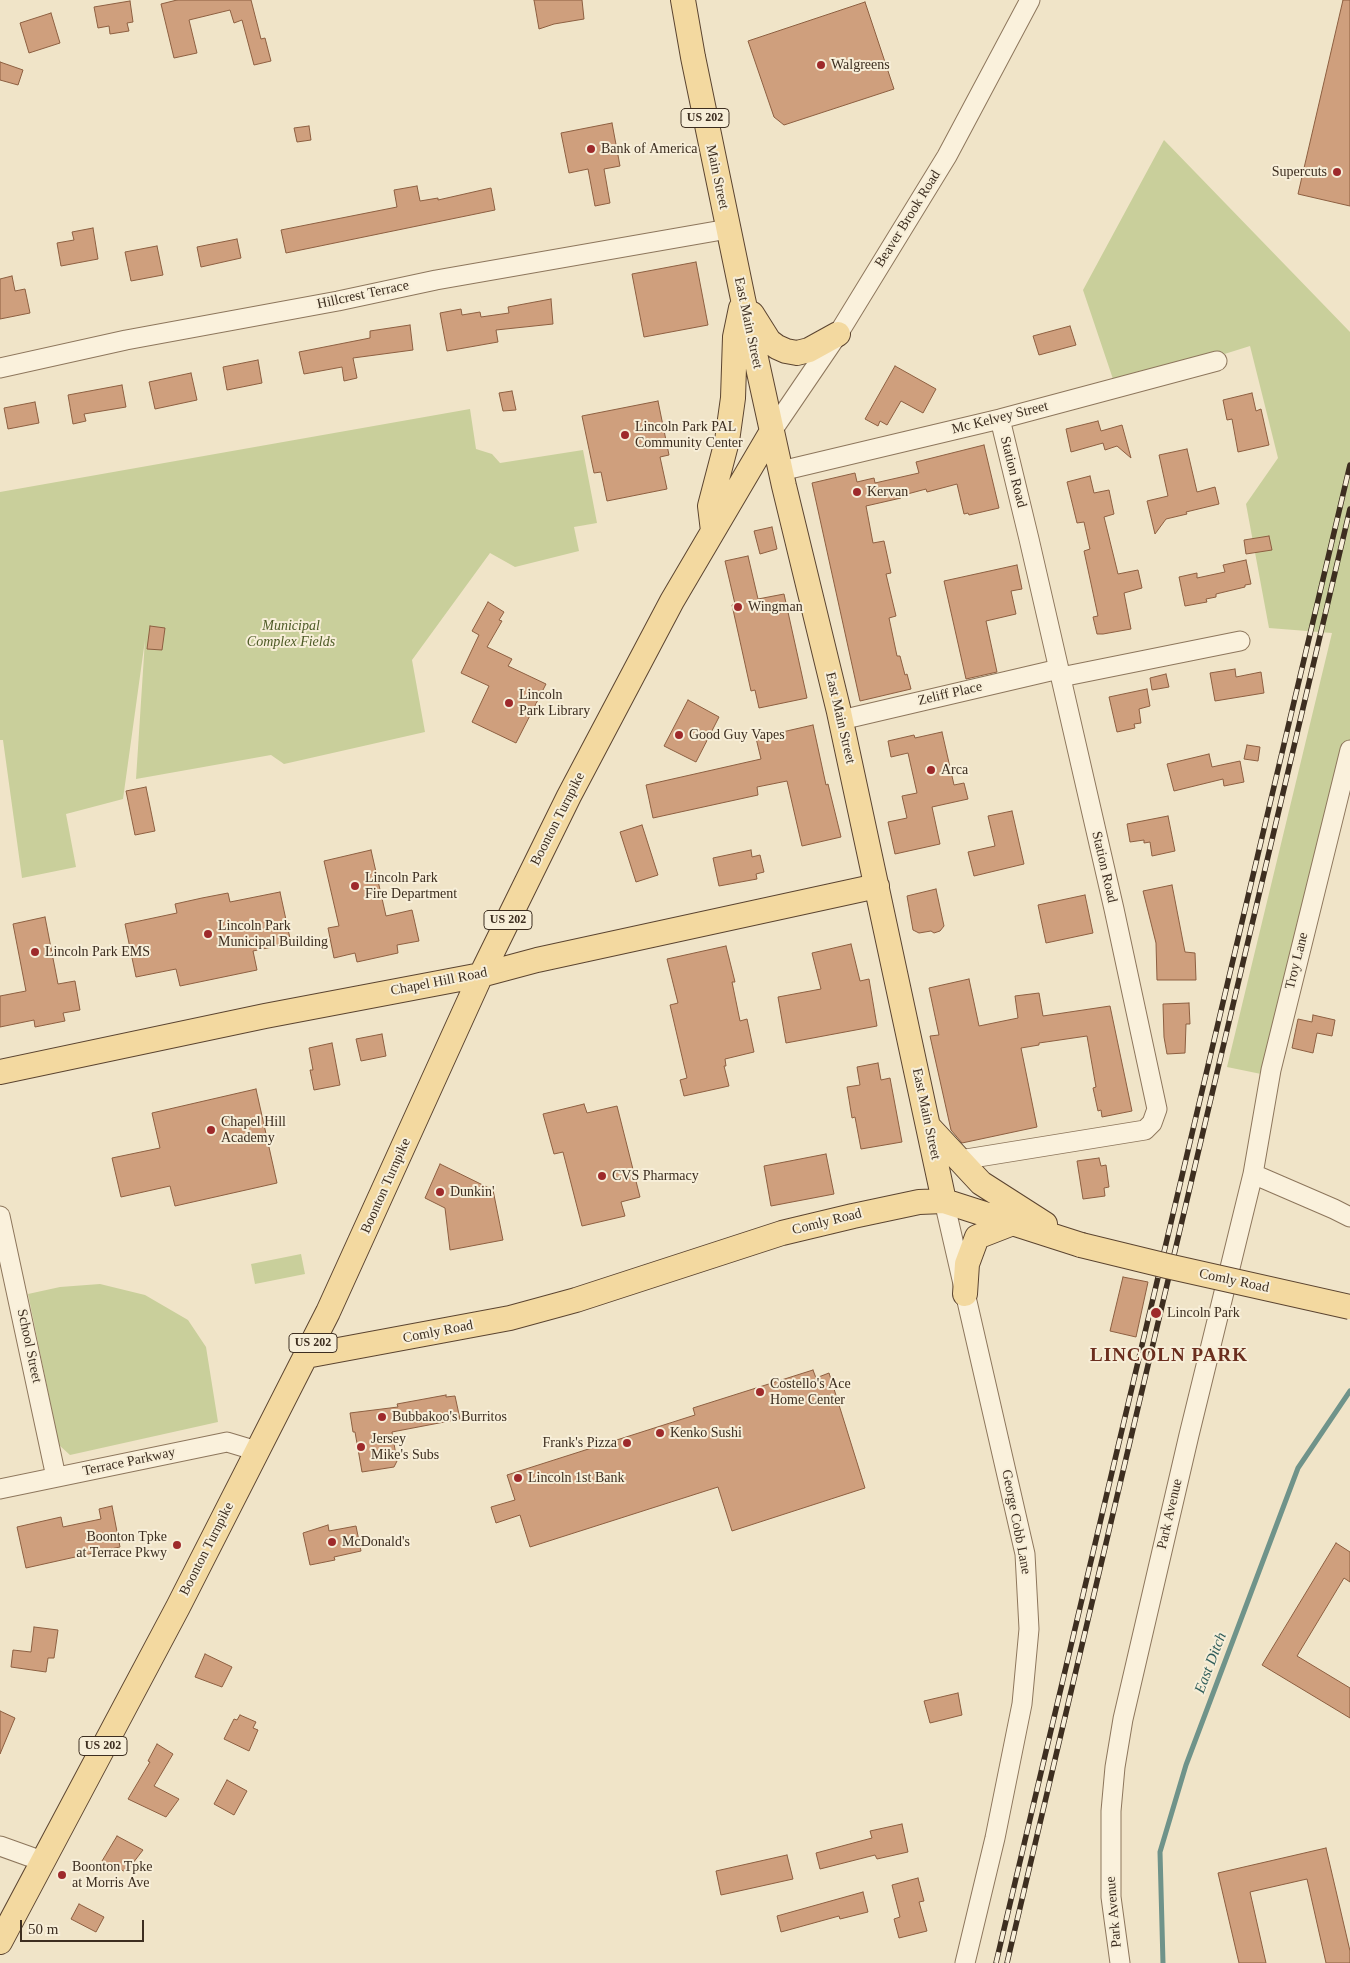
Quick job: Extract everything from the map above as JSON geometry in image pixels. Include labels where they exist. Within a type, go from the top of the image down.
[{"type":"main road","name":"Main Street","points":[[683,0],[729,233]]},
{"type":"main road","name":"East Main Street","points":[[729,233],[781,471],[841,720],[944,1201]]},
{"type":"main road","points":[[743,299],[769,341],[776,347],[786,351],[797,353],[809,350],[838,334]]},
{"type":"main road","name":"US 202","points":[[713,531],[710,506],[727,442],[733,398],[735,337],[743,299]]},
{"type":"main road","name":"Boonton Turnpike","points":[[0,1942],[178,1607],[328,1312],[481,975],[589,758],[672,601],[772,431]]},
{"type":"main road","name":"Chapel Hill Road","points":[[0,1072],[265,1016],[481,975],[537,960],[877,886]]},
{"type":"main road","points":[[928,1125],[981,1183],[1081,1245]]},
{"type":"main road","name":"Comly Road","points":[[306,1356],[510,1318],[576,1300],[782,1233],[876,1210],[920,1202],[944,1201],[1081,1245],[1350,1306]]},
{"type":"main road","points":[[965,1294],[967,1264],[976,1237],[1013,1223]]},
{"type":"street","name":"Beaver Brook Road","points":[[772,431],[838,334],[947,156],[1030,0]]},
{"type":"street","name":"Hillcrest Terrace","points":[[0,368],[126,340],[338,301],[436,280],[729,233]]},
{"type":"street","name":"Mc Kelvey Street","points":[[781,471],[1000,419],[1217,361]]},
{"type":"street","name":"Station Road","points":[[960,1160],[1145,1130],[1152,1123],[1157,1109],[1114,909],[1000,419]]},
{"type":"street","name":"Zeliff Place","points":[[841,720],[1060,673],[1240,642]]},
{"type":"street","name":"Troy Lane","points":[[1253,1174],[1271,1070],[1350,750]]},
{"type":"street","points":[[1253,1174],[1350,1217]]},
{"type":"street","name":"Park Avenue","points":[[1120,1963],[1110,1898],[1111,1811],[1115,1767],[1125,1710],[1184,1453],[1253,1174]]},
{"type":"street","name":"George Cobb Lane","points":[[944,1201],[1025,1554],[1029,1629],[1022,1704],[995,1838],[965,1963]]},
{"type":"street","name":"School Street","points":[[0,1216],[56,1477]]},
{"type":"street","name":"Terrace Parkway","points":[[0,1489],[227,1442],[257,1452]]},
{"type":"street","points":[[0,1846],[42,1861]]},
{"type":"green space","points":[[1164,140],[1350,332],[1350,765],[1266,1075],[1227,1067],[1332,633],[1269,628],[1246,504],[1278,458],[1250,346],[1116,388],[1083,290]]},
{"type":"green space","name":"Municipal Complex Fields","points":[[470,409],[476,449],[492,454],[500,463],[583,450],[597,523],[574,527],[579,551],[515,567],[490,553],[412,660],[425,732],[284,764],[271,755],[136,779],[145,640],[123,799],[66,814],[76,867],[22,878],[3,740],[0,740],[0,492]]},
{"type":"green space","points":[[301,1254],[305,1274],[255,1284],[251,1264]]},
{"type":"green space","points":[[100,1284],[145,1295],[188,1320],[206,1347],[218,1422],[70,1455],[59,1445],[28,1294],[60,1287]]},
{"type":"building","points":[[177,0],[251,0],[261,39],[265,38],[271,61],[254,65],[242,20],[234,23],[230,10],[189,20],[197,53],[174,58],[161,4]]},
{"type":"building","points":[[534,0],[582,0],[584,19],[554,24],[539,29]]},
{"type":"building","points":[[1343,0],[1350,0],[1350,206],[1298,194]]},
{"type":"building","points":[[130,1],[133,22],[127,23],[129,31],[110,34],[109,26],[98,28],[94,7]]},
{"type":"building","name":"Walgreens","points":[[865,2],[894,89],[784,125],[774,117],[748,41]]},
{"type":"building","points":[[51,13],[60,43],[29,53],[20,23]]},
{"type":"building","points":[[0,62],[23,70],[18,85],[0,80]]},
{"type":"building","name":"Bank of America","points":[[612,123],[620,166],[604,169],[610,203],[595,206],[588,169],[569,173],[561,133]]},
{"type":"building","points":[[309,126],[311,140],[297,142],[294,128]]},
{"type":"building","points":[[417,186],[420,201],[438,198],[438,200],[491,188],[495,210],[286,253],[281,230],[397,207],[394,190]]},
{"type":"building","points":[[93,228],[98,259],[61,266],[57,243],[74,240],[72,232]]},
{"type":"building","points":[[237,239],[241,258],[201,267],[197,247]]},
{"type":"building","points":[[157,246],[163,275],[131,281],[125,252]]},
{"type":"building","points":[[696,262],[708,325],[644,337],[632,274]]},
{"type":"building","points":[[12,276],[15,291],[25,289],[30,313],[0,319],[0,279]]},
{"type":"building","points":[[551,299],[553,324],[496,330],[498,342],[447,351],[440,313],[461,309],[462,315],[480,312],[481,317],[509,313],[508,307]]},
{"type":"building","points":[[410,325],[413,350],[353,358],[357,378],[344,381],[342,367],[304,374],[299,352],[370,338],[370,331]]},
{"type":"building","points":[[1070,326],[1076,345],[1039,355],[1033,336]]},
{"type":"building","points":[[258,360],[262,383],[227,390],[223,367]]},
{"type":"building","points":[[895,366],[936,389],[923,413],[901,401],[887,425],[880,421],[878,426],[865,419]]},
{"type":"building","points":[[191,373],[197,400],[155,409],[149,382]]},
{"type":"building","points":[[122,385],[126,407],[84,414],[86,421],[73,424],[68,395]]},
{"type":"building","points":[[512,391],[516,410],[503,411],[499,393]]},
{"type":"building","points":[[1252,393],[1256,411],[1261,409],[1269,445],[1238,452],[1232,419],[1227,420],[1223,400]]},
{"type":"building","name":"Lincoln Park PAL Community Center","points":[[658,401],[669,455],[660,457],[667,489],[607,501],[601,472],[594,473],[582,416]]},
{"type":"building","points":[[35,402],[39,423],[8,429],[4,408]]},
{"type":"building","points":[[1098,421],[1101,431],[1122,425],[1131,458],[1117,446],[1105,450],[1103,443],[1071,452],[1066,429]]},
{"type":"building","points":[[984,445],[999,508],[969,515],[968,513],[964,514],[957,484],[927,492],[926,489],[900,496],[901,498],[866,506],[873,543],[884,541],[891,573],[886,574],[896,616],[889,618],[897,656],[900,656],[911,689],[860,701],[812,483],[855,473],[857,482],[874,478],[875,483],[919,473],[916,462]]},
{"type":"building","points":[[1187,449],[1197,492],[1215,487],[1219,504],[1166,519],[1155,534],[1147,501],[1168,496],[1159,455]]},
{"type":"building","points":[[1090,476],[1094,493],[1109,490],[1114,514],[1104,517],[1118,574],[1138,570],[1142,588],[1124,593],[1131,629],[1103,634],[1097,634],[1093,617],[1098,616],[1084,551],[1090,549],[1084,522],[1077,523],[1067,482]]},
{"type":"building","points":[[772,527],[777,549],[760,554],[754,531]]},
{"type":"building","points":[[1269,536],[1272,550],[1246,554],[1244,540]]},
{"type":"building","points":[[748,556],[758,599],[784,594],[807,698],[759,708],[755,690],[751,691],[732,605],[735,604],[725,561]]},
{"type":"building","points":[[1246,560],[1251,584],[1216,594],[1216,597],[1206,599],[1207,602],[1185,606],[1179,577],[1197,573],[1197,578],[1225,572],[1223,565]]},
{"type":"building","points":[[1017,565],[1022,589],[1011,591],[1016,614],[986,621],[997,672],[966,679],[944,581]]},
{"type":"building","name":"Lincoln Park Library","points":[[488,602],[504,612],[499,620],[502,621],[487,647],[512,659],[508,666],[546,684],[516,743],[472,722],[489,686],[461,673],[479,635],[472,631]]},
{"type":"building","points":[[150,626],[165,628],[162,650],[147,649]]},
{"type":"building","points":[[1235,669],[1236,677],[1261,672],[1264,693],[1215,701],[1210,673]]},
{"type":"building","points":[[1166,674],[1169,687],[1152,690],[1150,678]]},
{"type":"building","points":[[1147,689],[1150,706],[1139,709],[1141,723],[1134,724],[1135,728],[1117,732],[1109,697]]},
{"type":"building","points":[[688,700],[719,717],[696,762],[664,746]]},
{"type":"building","points":[[813,725],[826,785],[828,784],[841,837],[802,846],[787,781],[757,787],[758,795],[653,818],[646,785],[761,759],[756,738]]},
{"type":"building","name":"Arca","points":[[942,732],[954,785],[964,783],[968,799],[932,807],[940,844],[895,854],[888,822],[907,818],[902,796],[917,793],[908,753],[891,757],[888,741],[914,735],[915,738]]},
{"type":"building","points":[[1247,745],[1260,747],[1258,761],[1244,759]]},
{"type":"building","points":[[1209,754],[1212,767],[1240,761],[1244,782],[1224,786],[1223,779],[1174,791],[1167,764]]},
{"type":"building","points":[[146,787],[155,831],[135,835],[126,791]]},
{"type":"building","points":[[1012,811],[1024,864],[974,876],[968,852],[995,846],[988,816]]},
{"type":"building","points":[[1168,816],[1175,851],[1152,856],[1150,842],[1144,843],[1144,840],[1130,842],[1127,824]]},
{"type":"building","points":[[642,825],[658,875],[636,882],[620,832]]},
{"type":"building","name":"Lincoln Park Fire Department","points":[[371,850],[386,916],[412,910],[419,941],[397,945],[398,953],[357,962],[355,953],[334,958],[328,928],[339,926],[324,861]]},
{"type":"building","points":[[751,850],[752,857],[760,855],[764,872],[756,874],[757,879],[719,886],[713,858]]},
{"type":"building","points":[[1172,885],[1185,952],[1195,953],[1196,980],[1157,980],[1156,943],[1143,891]]},
{"type":"building","points":[[936,889],[944,926],[940,931],[934,933],[931,931],[919,933],[913,930],[907,896]]},
{"type":"building","name":"Lincoln Park Municipal Building","points":[[280,892],[291,943],[253,951],[257,970],[180,986],[176,969],[136,977],[125,924],[177,913],[175,904],[202,898],[228,893],[230,902]]},
{"type":"building","points":[[1085,895],[1093,933],[1046,943],[1038,905]]},
{"type":"building","name":"Lincoln Park EMS","points":[[45,917],[58,984],[75,981],[80,1010],[63,1013],[65,1021],[35,1027],[34,1020],[0,1027],[0,996],[26,991],[13,924]]},
{"type":"building","points":[[851,944],[860,981],[869,979],[877,1026],[786,1043],[778,997],[821,989],[812,953]]},
{"type":"building","points":[[726,946],[735,982],[732,982],[740,1021],[747,1019],[754,1052],[725,1059],[726,1066],[724,1066],[729,1086],[684,1096],[680,1080],[687,1078],[670,1005],[678,1003],[667,959]]},
{"type":"building","points":[[969,979],[979,1026],[1018,1018],[1015,996],[1039,993],[1043,1016],[1110,1006],[1132,1111],[1102,1117],[1101,1110],[1098,1111],[1093,1088],[1096,1087],[1087,1036],[1039,1043],[1039,1045],[1021,1048],[1037,1127],[962,1143],[951,1130],[930,1036],[939,1035],[929,988]]},
{"type":"building","points":[[1189,1003],[1190,1024],[1186,1024],[1185,1053],[1167,1054],[1164,1037],[1163,1004]]},
{"type":"building","points":[[1313,1015],[1335,1020],[1332,1036],[1317,1033],[1313,1053],[1292,1048],[1298,1019],[1312,1022]]},
{"type":"building","points":[[382,1034],[386,1056],[361,1061],[356,1039]]},
{"type":"building","points":[[332,1043],[340,1085],[314,1090],[310,1070],[313,1070],[309,1048]]},
{"type":"building","points":[[878,1063],[881,1080],[890,1078],[902,1142],[861,1149],[855,1117],[852,1118],[847,1087],[860,1085],[857,1067]]},
{"type":"building","name":"Chapel Hill Academy","points":[[256,1089],[277,1183],[175,1206],[170,1186],[121,1197],[112,1158],[160,1148],[152,1113]]},
{"type":"building","name":"CVS Pharmacy","points":[[584,1104],[587,1113],[617,1106],[640,1197],[621,1202],[625,1216],[582,1226],[563,1152],[554,1154],[543,1114]]},
{"type":"building","points":[[826,1154],[834,1194],[771,1206],[764,1166]]},
{"type":"building","points":[[1099,1158],[1101,1166],[1106,1165],[1109,1187],[1104,1188],[1105,1196],[1083,1199],[1077,1161]]},
{"type":"building","points":[[440,1164],[493,1190],[503,1240],[450,1250],[445,1208],[425,1198]]},
{"type":"building","name":"Lincoln Park","points":[[1123,1277],[1148,1282],[1136,1337],[1110,1331]]},
{"type":"building","points":[[813,1370],[816,1378],[829,1373],[865,1488],[732,1531],[718,1487],[530,1547],[520,1515],[496,1523],[491,1507],[515,1500],[507,1475],[695,1415],[693,1408]]},
{"type":"building","points":[[446,1395],[446,1397],[455,1396],[460,1419],[392,1432],[397,1461],[394,1467],[362,1472],[350,1413],[398,1407],[397,1404]]},
{"type":"building","points":[[112,1506],[120,1547],[26,1568],[17,1527],[61,1517],[63,1527],[101,1519],[99,1509]]},
{"type":"building","name":"McDonald's","points":[[328,1525],[329,1531],[356,1526],[361,1551],[334,1557],[335,1560],[310,1565],[303,1533]]},
{"type":"building","points":[[1336,1543],[1350,1552],[1350,1582],[1344,1578],[1297,1656],[1350,1688],[1350,1718],[1262,1665]]},
{"type":"building","points":[[34,1627],[58,1630],[54,1658],[48,1658],[46,1672],[11,1667],[13,1650],[31,1652]]},
{"type":"building","points":[[205,1654],[232,1667],[222,1687],[195,1677]]},
{"type":"building","points":[[958,1693],[962,1715],[930,1723],[924,1701]]},
{"type":"building","points":[[0,1711],[15,1718],[0,1754]]},
{"type":"building","points":[[240,1715],[256,1722],[253,1728],[258,1730],[249,1751],[224,1739],[234,1719],[237,1720]]},
{"type":"building","points":[[157,1744],[173,1754],[154,1786],[179,1799],[166,1817],[128,1799],[150,1762],[148,1761]]},
{"type":"building","points":[[227,1780],[247,1791],[234,1815],[214,1804]]},
{"type":"building","points":[[902,1824],[908,1852],[877,1859],[875,1855],[820,1869],[816,1853],[872,1838],[870,1831]]},
{"type":"building","points":[[117,1836],[143,1850],[126,1872],[102,1861]]},
{"type":"building","points":[[1326,1848],[1350,1951],[1350,1963],[1326,1963],[1307,1879],[1250,1892],[1266,1963],[1239,1963],[1218,1873]]},
{"type":"building","points":[[787,1855],[793,1879],[721,1895],[716,1871]]},
{"type":"building","points":[[918,1878],[924,1901],[919,1902],[927,1931],[899,1938],[894,1919],[900,1917],[892,1885]]},
{"type":"building","points":[[863,1892],[868,1912],[840,1919],[839,1916],[781,1932],[777,1916]]},
{"type":"building","points":[[79,1904],[104,1917],[96,1932],[71,1919]]},
{"type":"waterway","name":"East Ditch","points":[[1163,1963],[1160,1852],[1186,1765],[1298,1468],[1350,1391]]},
{"type":"railway","points":[[996,1963],[1350,465]]},
{"type":"railway","points":[[1007,1963],[1350,509]]},
{"type":"place","name":"Walgreens","points":[[821,65]]},
{"type":"place","name":"Bank of America","points":[[591,149]]},
{"type":"place","name":"Supercuts","points":[[1337,172]]},
{"type":"place","name":"Lincoln Park PAL Community Center","points":[[625,435]]},
{"type":"place","name":"Kervan","points":[[857,492]]},
{"type":"place","name":"Wingman","points":[[738,607]]},
{"type":"place","name":"Lincoln Park Library","points":[[509,703]]},
{"type":"place","name":"Good Guy Vapes","points":[[679,735]]},
{"type":"place","name":"Arca","points":[[931,770]]},
{"type":"place","name":"Lincoln Park Fire Department","points":[[355,886]]},
{"type":"place","name":"Lincoln Park Municipal Building","points":[[208,934]]},
{"type":"place","name":"Lincoln Park EMS","points":[[35,952]]},
{"type":"place","name":"Chapel Hill Academy","points":[[211,1130]]},
{"type":"place","name":"CVS Pharmacy","points":[[602,1176]]},
{"type":"place","name":"Dunkin'","points":[[440,1192]]},
{"type":"place","name":"Lincoln Park","points":[[1156,1313]]},
{"type":"place","name":"Costello's Ace Home Center","points":[[760,1392]]},
{"type":"place","name":"Bubbakoo's Burritos","points":[[382,1417]]},
{"type":"place","name":"Kenko Sushi","points":[[660,1433]]},
{"type":"place","name":"Frank's Pizza","points":[[627,1443]]},
{"type":"place","name":"Jersey Mike's Subs","points":[[361,1447]]},
{"type":"place","name":"Lincoln 1st Bank","points":[[518,1478]]},
{"type":"place","name":"McDonald's","points":[[332,1542]]},
{"type":"place","name":"Boonton Tpke at Terrace Pkwy","points":[[177,1545]]},
{"type":"place","name":"Boonton Tpke at Morris Ave","points":[[62,1875]]},
{"type":"district","name":"LINCOLN PARK","points":[[1169,1356]]}]
